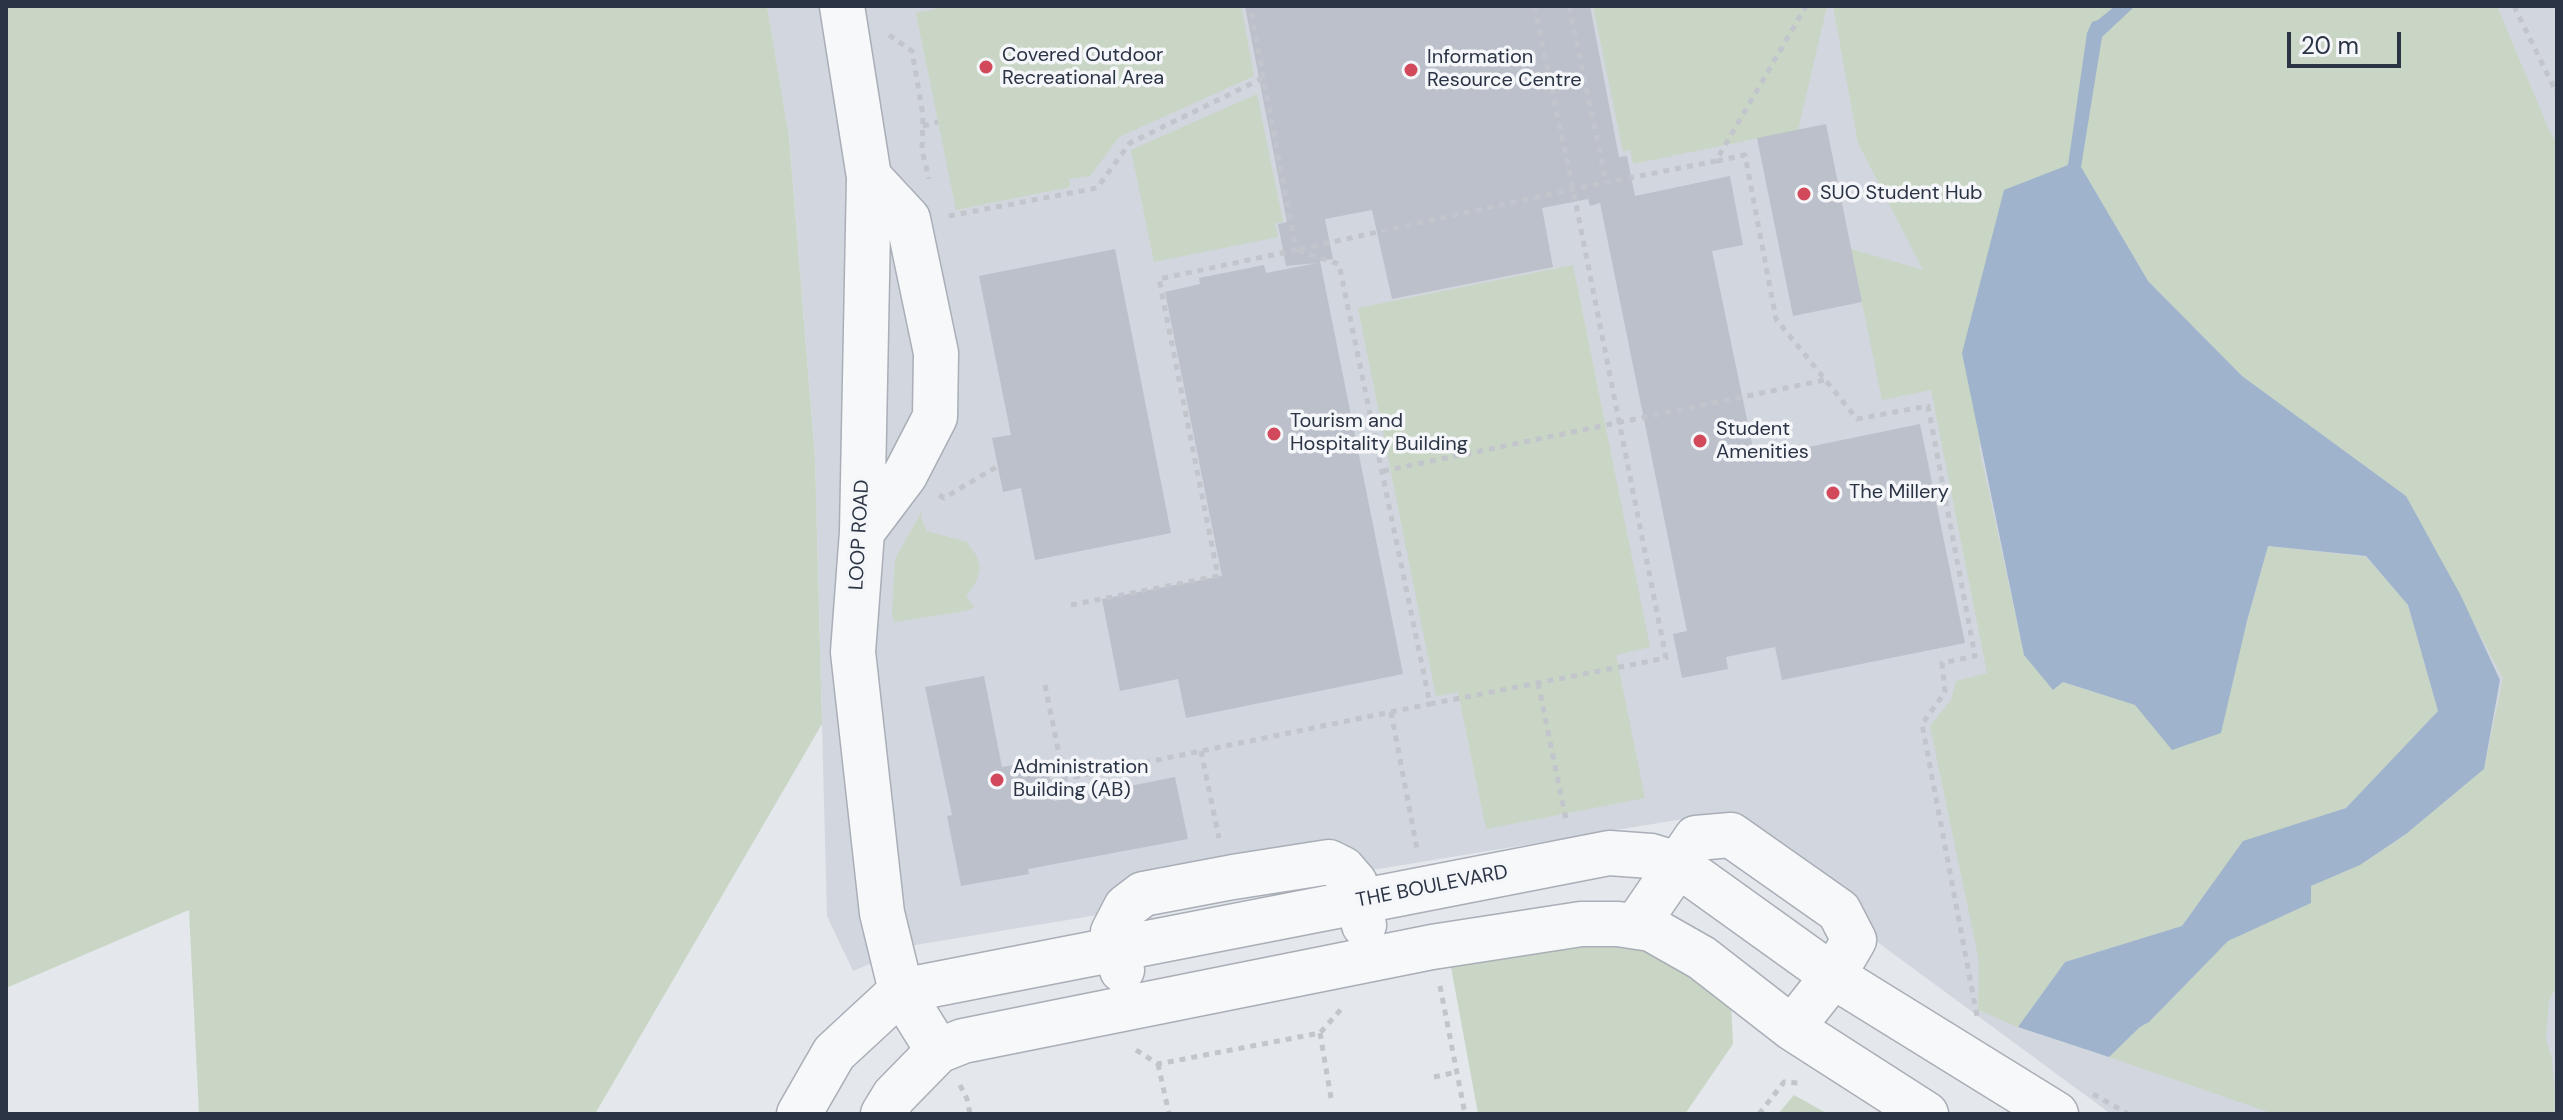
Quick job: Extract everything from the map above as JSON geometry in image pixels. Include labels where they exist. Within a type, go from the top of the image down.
[{"type":"street","name":"LOOP ROAD","points":[[842,6],[869,177],[862,532],[853,652],[882,913],[901,991],[955,1070]]},
{"type":"street","points":[[862,532],[905,475],[935,417],[936,353],[908,219],[869,177]]},
{"type":"street","name":"THE BOULEVARD","points":[[901,991],[1609,853],[1651,856],[1677,864],[1833,976],[2056,1114]]},
{"type":"street","points":[[1130,1027],[1113,932],[1126,907],[1143,894],[1329,862],[1343,869],[1355,883],[1370,959]]},
{"type":"street","points":[[1636,926],[1677,864]]},
{"type":"street","points":[[883,1114],[894,1096],[955,1070],[963,1041],[1000,1033],[1130,1027],[1370,959],[1581,924],[1651,929],[1702,958],[1792,1028],[1926,1114]]},
{"type":"street","points":[[1792,1028],[1833,976]]},
{"type":"street","points":[[799,1114],[834,1053],[901,991]]},
{"type":"path","points":[[1250,6],[1296,250]]},
{"type":"path","points":[[1050,782],[1666,658],[1621,422],[1534,6]]},
{"type":"path","points":[[1569,6],[1606,182]]},
{"type":"path","points":[[1716,161],[1806,6]]},
{"type":"path","points":[[2514,6],[2557,94]]},
{"type":"path","points":[[882,30],[912,51],[923,126],[922,150],[932,192]]},
{"type":"path","points":[[937,218],[1097,188],[1130,143],[1263,78]]},
{"type":"path","points":[[923,126],[938,122]]},
{"type":"path","points":[[1071,605],[1218,576],[1159,279],[1745,155],[1776,319],[1857,419],[1928,406],[1975,656],[1942,663],[1945,692],[1922,724],[1978,1025]]},
{"type":"path","points":[[1296,250],[1339,264],[1430,704]]},
{"type":"path","points":[[1383,471],[1825,380]]},
{"type":"path","points":[[928,489],[944,498],[998,466]]},
{"type":"path","points":[[1045,685],[1064,779]]},
{"type":"path","points":[[1391,712],[1417,849]]},
{"type":"path","points":[[1201,751],[1229,878]]},
{"type":"path","points":[[1552,823],[1566,820]]},
{"type":"path","points":[[1402,852],[1431,846]]},
{"type":"path","points":[[1439,980],[1465,1114]]},
{"type":"path","points":[[1158,1064],[1320,1033],[1349,1001]]},
{"type":"path","points":[[1130,1027],[1158,1064],[1169,1114]]},
{"type":"path","points":[[1320,1033],[1331,1098]]},
{"type":"path","points":[[1434,1077],[1457,1072]]},
{"type":"path","points":[[1759,1114],[1784,1082],[1807,1084]]},
{"type":"path","points":[[967,1099],[970,1114]]},
{"type":"shaded area","points":[[767,6],[2557,6],[2557,1114],[2111,1114],[1861,930],[1683,819],[915,945],[853,971],[827,916],[815,458],[789,137]]},
{"type":"green space","points":[[6,6],[767,6],[789,137],[815,458],[822,724],[595,1114],[199,1114],[189,910],[6,988]]},
{"type":"green space","points":[[949,6],[1241,6],[1254,76],[1119,137],[1090,176],[1069,179],[1070,187],[956,210],[916,13]]},
{"type":"green space","points":[[1593,6],[1827,6],[1798,130],[1633,164],[1630,150],[1623,151]]},
{"type":"green space","points":[[1833,6],[2497,6],[2557,144],[2557,986],[2549,1000],[2546,1039],[2552,1060],[2557,1114],[2274,1114],[2109,1057],[2149,1022],[2228,941],[2310,903],[2311,886],[2360,865],[2401,838],[2484,769],[2503,678],[2406,496],[2242,376],[2148,281],[2078,162],[1979,447],[2024,655],[2063,682],[2135,705],[2246,626],[2268,546],[2366,557],[2408,605],[2438,711],[2346,808],[2243,842],[2182,926],[2065,962],[2018,1027],[1978,1010],[1979,961],[1930,726],[1951,700],[1956,681],[1987,673],[1931,390],[1882,400],[1851,249],[1923,270],[1858,143]]},
{"type":"green space","points":[[1257,94],[1283,222],[1275,223],[1278,237],[1154,262],[1131,150]]},
{"type":"green space","points":[[1573,265],[1650,647],[1616,655],[1645,798],[1486,829],[1458,692],[1436,696],[1358,308]]},
{"type":"green space","points":[[922,511],[926,531],[967,542],[976,555],[980,568],[976,582],[966,597],[974,607],[966,611],[894,622],[895,559]]},
{"type":"green space","points":[[1614,941],[1672,959],[1731,1002],[1733,1044],[1685,1114],[1478,1114],[1451,967],[1507,955]]},
{"type":"green space","points":[[1794,1095],[1828,1114],[1778,1114]]},
{"type":"water","points":[[2115,6],[2135,6],[2102,37],[2081,167],[2148,281],[2242,376],[2406,496],[2461,596],[2500,680],[2484,769],[2406,834],[2360,865],[2311,886],[2311,903],[2228,941],[2149,1022],[2109,1057],[2018,1027],[2065,962],[2182,926],[2243,841],[2346,808],[2438,711],[2408,605],[2366,556],[2268,546],[2221,733],[2172,750],[2135,705],[2063,682],[2053,690],[2024,655],[1962,353],[2004,190],[2068,165],[2087,33],[2092,22]]},
{"type":"building","points":[[1245,6],[1590,6],[1619,157],[1627,156],[1635,196],[1730,176],[1743,245],[1712,251],[1755,458],[1920,424],[1965,643],[1782,680],[1775,647],[1726,657],[1728,669],[1682,678],[1673,634],[1687,631],[1600,203],[1590,206],[1588,199],[1542,208],[1553,267],[1392,299],[1372,210],[1325,219],[1333,259],[1320,261],[1403,674],[1186,718],[1178,679],[1120,691],[1102,599],[1222,576],[1165,292],[1200,284],[1199,278],[1264,265],[1266,273],[1317,263],[1286,266],[1278,224],[1287,222]]},
{"type":"building","name":"SUO Student Hub","points":[[1826,124],[1862,302],[1793,316],[1757,138]]},
{"type":"building","points":[[1115,249],[1171,533],[1035,560],[1021,488],[1003,492],[992,438],[1011,435],[979,276]]},
{"type":"building","name":"Administration Building (AB)","points":[[984,676],[1002,767],[1046,759],[1054,801],[1175,777],[1188,839],[1028,869],[1029,874],[961,886],[947,816],[952,815],[925,687]]},
{"type":"place","name":"Covered Outdoor Recreational Area","points":[[986,67]]},
{"type":"place","name":"Information Resource Centre","points":[[1411,70]]},
{"type":"place","name":"SUO Student Hub","points":[[1804,194]]},
{"type":"place","name":"Tourism and Hospitality Building","points":[[1274,434]]},
{"type":"place","name":"Student Amenities","points":[[1700,441]]},
{"type":"place","name":"The Millery","points":[[1833,493]]},
{"type":"place","name":"Administration Building (AB)","points":[[997,780]]}]
